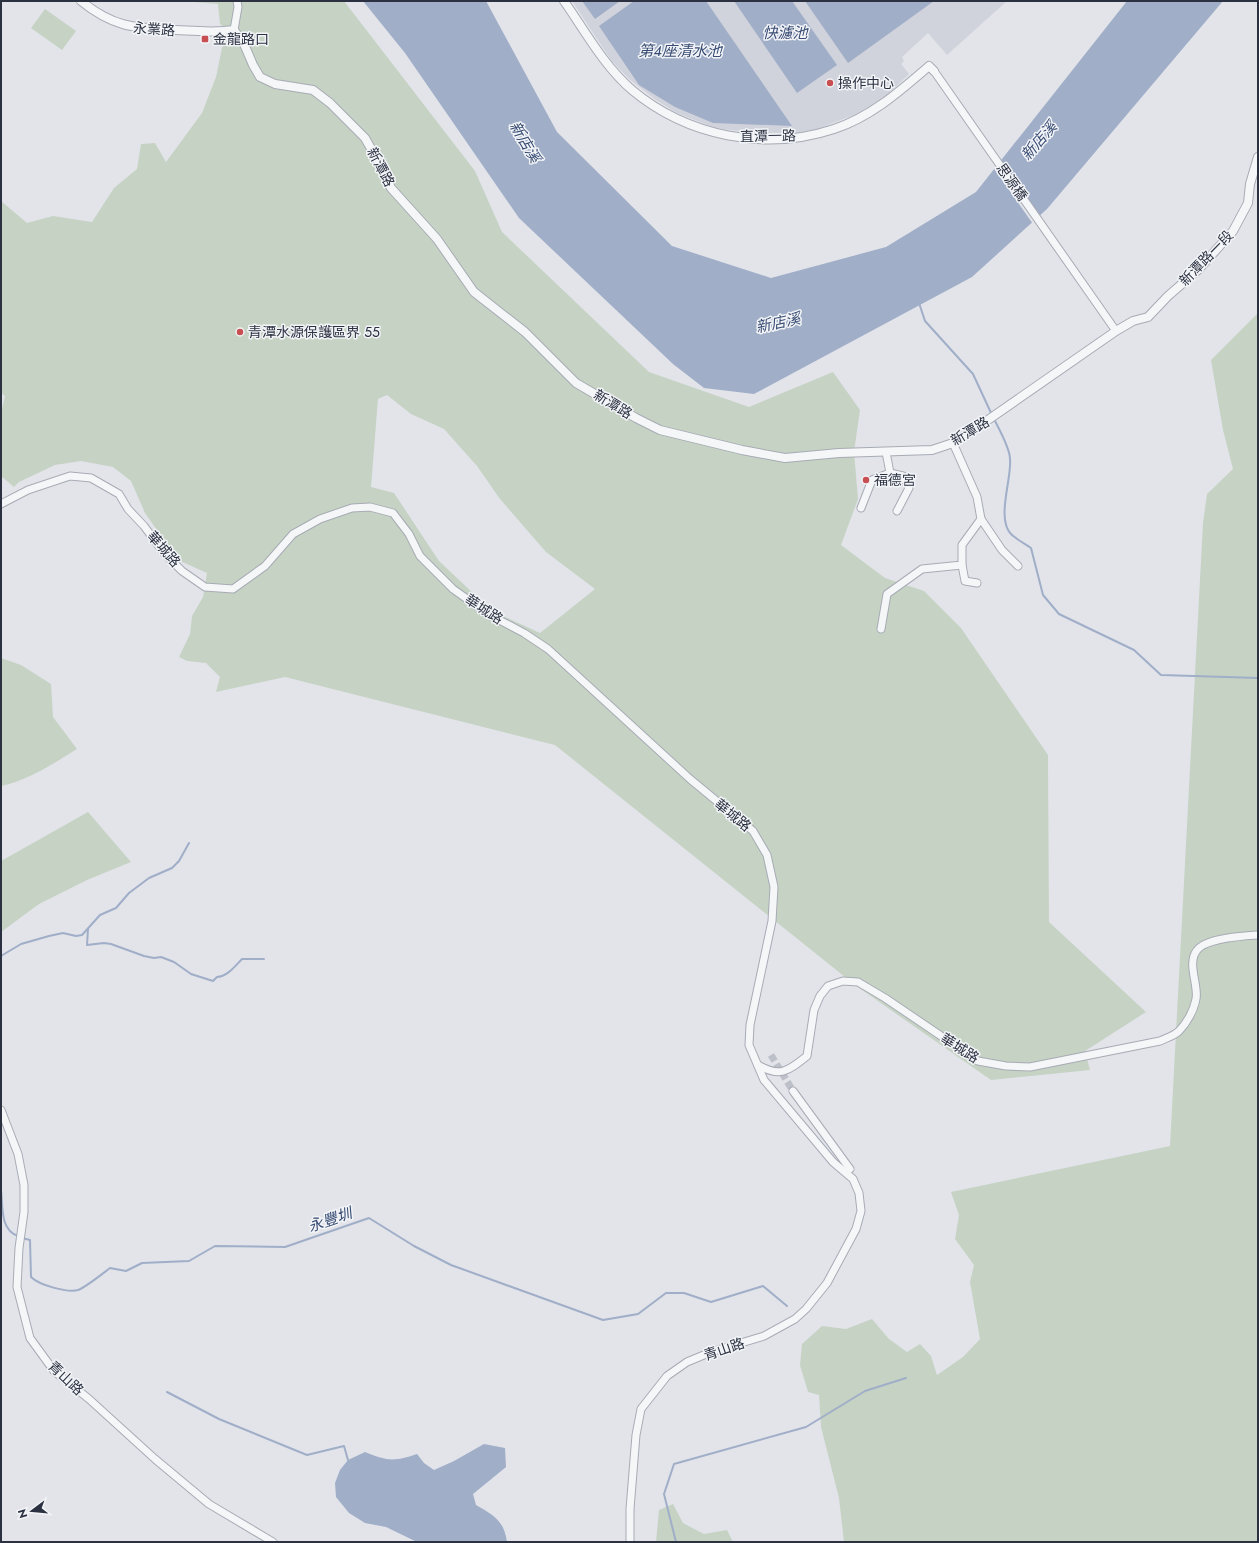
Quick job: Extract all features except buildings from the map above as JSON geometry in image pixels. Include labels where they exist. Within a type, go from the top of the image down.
[{"type":"street","name":"永業路","points":[[81,1],[110,20],[129,27],[206,32],[234,30]]},
{"type":"street","points":[[234,30],[238,7],[237,1]]},
{"type":"street","name":"直潭一路","points":[[564,1],[606,62],[632,90],[673,118],[713,133],[746,139],[784,138],[814,134],[834,129],[888,101],[929,66],[934,71]]},
{"type":"street","name":"新潭路","points":[[234,30],[244,44],[253,66],[260,77],[276,84],[312,90],[330,103],[365,138],[378,161],[390,188],[437,239],[474,292],[525,332],[576,383],[636,418],[660,430],[742,450],[785,458],[932,450],[953,443],[989,420],[1116,331]]},
{"type":"street","name":"思源橋","points":[[934,71],[1116,331]]},
{"type":"street","name":"新潭路一段","points":[[1116,331],[1133,321],[1148,317],[1168,296],[1199,269],[1233,231],[1248,203],[1250,184],[1258,157]]},
{"type":"street","points":[[953,443],[977,497],[981,519],[1002,550],[1018,566]]},
{"type":"street","points":[[886,452],[890,472]]},
{"type":"street","points":[[861,508],[872,480],[890,472],[903,476],[909,488],[897,511]]},
{"type":"street","name":"華城路","points":[[1,504],[28,490],[70,476],[91,478],[119,494],[128,509],[144,526],[164,553],[182,571],[205,587],[233,589],[265,566],[293,534],[320,519],[352,508],[370,507],[393,513],[409,534],[420,556],[453,589],[488,614],[524,633],[548,649],[690,779],[754,831],[767,855],[774,887],[772,921],[768,946],[750,1025],[748,1045],[757,1065],[770,1072],[782,1072],[792,1068],[807,1056],[814,1010],[820,996],[828,986],[844,981],[858,982],[872,990],[978,1061],[1006,1066],[1030,1067],[1160,1041],[1178,1032],[1188,1020],[1196,998],[1193,969],[1194,956],[1199,948],[1212,941],[1258,935]]},
{"type":"street","points":[[977,583],[965,581],[962,565],[962,545],[981,519]]},
{"type":"street","points":[[881,629],[887,594],[922,569],[962,565]]},
{"type":"street","name":"青山路","points":[[630,1542],[630,1509],[636,1436],[641,1409],[667,1376],[687,1362],[711,1352],[764,1336],[795,1319],[806,1309],[827,1283],[856,1229],[861,1211],[860,1193],[853,1178],[834,1162],[764,1080],[757,1065]]},
{"type":"street","points":[[792,1091],[850,1169]]},
{"type":"street","name":"青山路","points":[[1,1110],[18,1154],[24,1185],[24,1212],[19,1248],[17,1287],[30,1338],[54,1371],[155,1460],[210,1504],[273,1542]]},
{"type":"shaded area","points":[[572,1],[1007,1],[947,55],[928,33],[902,57],[904,61],[901,64],[909,74],[886,96],[859,113],[817,129],[790,134],[756,133],[715,128],[677,113],[656,100],[629,79],[611,60]]},
{"type":"green space","points":[[182,1],[344,1],[475,171],[502,232],[649,372],[749,407],[833,372],[860,410],[854,452],[858,499],[841,545],[885,578],[924,591],[961,628],[1048,755],[1049,922],[1146,1012],[1085,1051],[1090,1070],[991,1080],[855,985],[555,745],[285,677],[216,692],[220,677],[206,663],[187,661],[179,657],[190,634],[192,616],[203,597],[207,573],[178,560],[145,513],[131,481],[113,467],[81,461],[55,465],[19,482],[14,487],[1,476],[1,413],[5,396],[1,393],[1,201],[27,223],[53,216],[92,222],[114,188],[137,169],[141,144],[155,143],[166,162],[202,113],[216,77],[222,48],[240,17],[239,11],[228,29],[220,24],[218,4]],"holes":[[[387,395],[411,414],[444,429],[477,466],[500,499],[546,552],[595,589],[540,633],[492,611],[439,561],[394,493],[371,487],[378,399]]]},
{"type":"green space","points":[[45,9],[76,31],[62,50],[31,28]]},
{"type":"green space","points":[[1258,313],[1258,1542],[844,1542],[839,1498],[821,1427],[819,1395],[808,1392],[800,1365],[802,1344],[822,1326],[846,1329],[872,1319],[889,1339],[907,1352],[920,1344],[931,1356],[937,1375],[963,1357],[980,1339],[970,1282],[974,1265],[955,1239],[959,1215],[951,1192],[1170,1146],[1203,523],[1207,494],[1233,469],[1223,430],[1211,360]]},
{"type":"green space","points":[[1,658],[21,665],[51,684],[53,717],[77,749],[31,776],[1,786]]},
{"type":"green space","points":[[88,812],[131,862],[87,880],[39,904],[1,932],[1,861]]},
{"type":"green space","points":[[673,1504],[683,1523],[704,1534],[727,1530],[733,1542],[656,1542],[659,1510]]},
{"type":"water","name":"新店溪","points":[[363,1],[486,1],[557,132],[672,246],[771,278],[886,247],[976,192],[1127,1],[1223,1],[1047,209],[972,277],[754,394],[704,388],[673,364],[519,218],[405,53]]},
{"type":"water","points":[[582,1],[620,1],[595,19]]},
{"type":"water","name":"第4座清水池","points":[[634,1],[706,1],[792,126],[713,123],[675,107],[639,85],[599,26]]},
{"type":"water","name":"快濾池","points":[[734,1],[792,1],[837,65],[797,93]]},
{"type":"water","points":[[805,1],[934,1],[848,63]]},
{"type":"water","points":[[484,1444],[505,1448],[506,1467],[473,1494],[476,1505],[492,1515],[500,1523],[506,1535],[507,1542],[417,1542],[386,1527],[365,1523],[349,1513],[336,1497],[335,1483],[340,1470],[348,1460],[365,1452],[385,1459],[396,1459],[417,1454],[424,1463],[434,1470],[454,1461]]},
{"type":"pier","points":[[1000,159],[1040,217],[1033,224],[993,167]]},
{"type":"waterway","points":[[919,303],[925,321],[973,374],[992,415]]},
{"type":"waterway","points":[[994,419],[1010,455],[1005,509],[1007,527],[1013,536],[1031,548],[1043,595],[1059,614],[1134,650],[1161,675],[1258,678]]},
{"type":"waterway","points":[[1,956],[21,944],[49,936],[63,933],[76,936],[82,935],[100,915],[116,908],[129,893],[149,878],[172,868],[179,861],[189,843]]},
{"type":"waterway","points":[[88,929],[87,945],[104,943],[111,944],[144,956],[154,958],[161,957],[174,962],[191,974],[213,981],[217,977],[228,973],[242,959],[264,959]]},
{"type":"waterway","name":"永豐圳","points":[[1,1190],[5,1223],[8,1229],[18,1236]]},
{"type":"waterway","name":"永豐圳","points":[[22,1238],[30,1240],[31,1277],[40,1283],[73,1291],[85,1286],[110,1268],[126,1271],[142,1263],[189,1261],[215,1246],[285,1247],[369,1218],[414,1246],[451,1265],[603,1320],[638,1314],[666,1293],[684,1293],[711,1302],[763,1286],[787,1306]]},
{"type":"waterway","points":[[676,1542],[664,1494],[674,1464],[806,1427],[865,1391],[906,1378]]},
{"type":"waterway","points":[[167,1392],[219,1419],[307,1455],[344,1446],[348,1460]]},
{"type":"tunnel","points":[[771,1055],[793,1091]]},
{"type":"place","name":"金龍路口","points":[[205,39]]},
{"type":"place","name":"操作中心","points":[[830,83]]},
{"type":"place","name":"青潭水源保護區界 55","points":[[240,332]]},
{"type":"place","name":"福德宮","points":[[866,480]]}]
